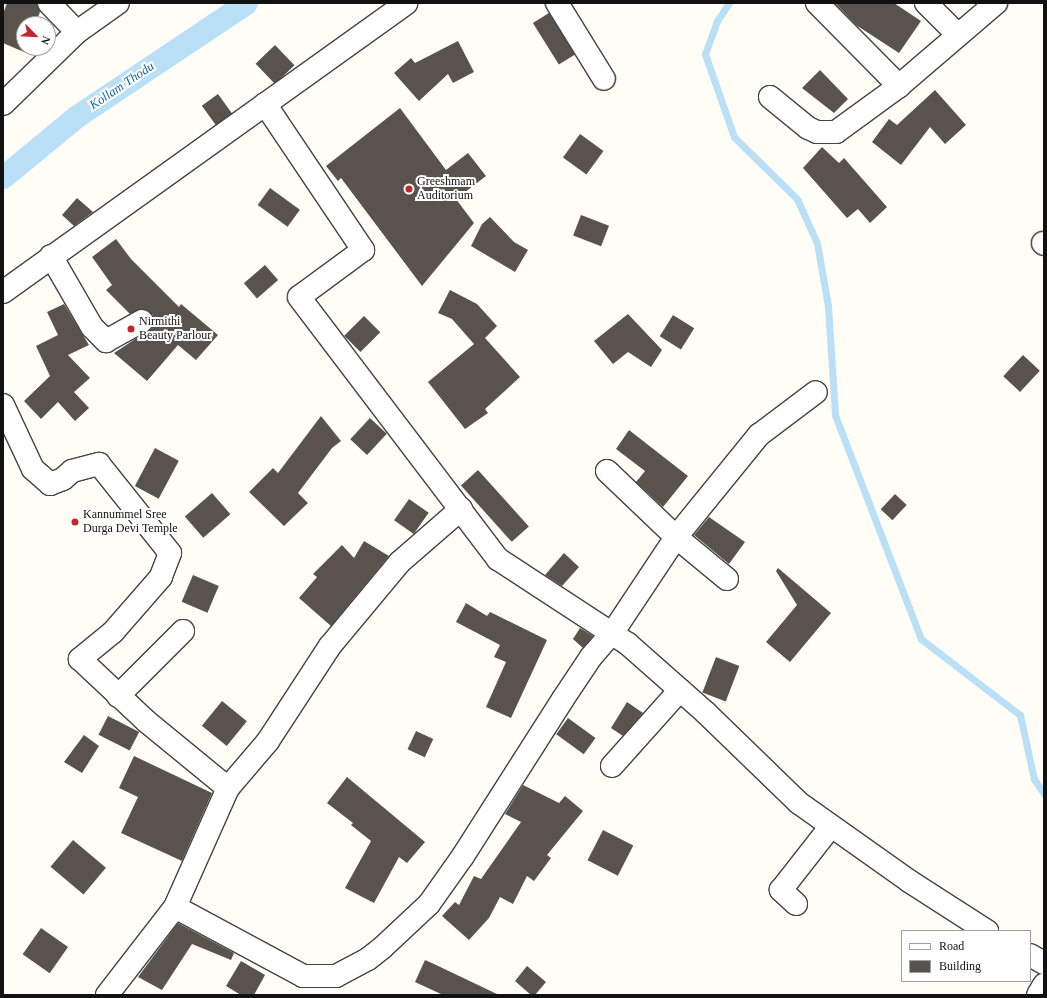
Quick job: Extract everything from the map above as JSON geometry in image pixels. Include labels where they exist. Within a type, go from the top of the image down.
[{"type":"street","points":[[49,3],[77,32]]},
{"type":"street","points":[[5,99],[77,32],[118,3]]},
{"type":"street","points":[[3,292],[51,256],[406,3]]},
{"type":"street","points":[[558,3],[604,79]]},
{"type":"street","points":[[817,3],[899,86]]},
{"type":"street","points":[[926,3],[958,35]]},
{"type":"street","points":[[770,97],[808,128],[826,134],[836,132],[899,86],[996,3]]},
{"type":"street","points":[[265,104],[364,250],[299,297],[498,559],[613,632],[680,690],[799,803],[950,909],[985,930]]},
{"type":"street","points":[[51,256],[92,327],[106,341],[142,321]]},
{"type":"street","points":[[174,907],[303,976],[336,976],[368,959],[430,904],[499,804],[567,693],[591,657],[613,632],[676,536],[759,435],[816,392]]},
{"type":"street","points":[[3,405],[33,469],[50,484],[63,479],[72,471],[99,464],[170,553],[161,577],[113,632],[80,659],[118,696],[228,788]]},
{"type":"street","points":[[607,471],[676,536],[727,579]]},
{"type":"street","points":[[107,995],[174,907],[228,788],[268,741],[330,646],[400,562],[461,509]]},
{"type":"street","points":[[118,696],[184,631]]},
{"type":"street","points":[[612,766],[680,690]]},
{"type":"street","points":[[796,904],[781,890],[831,826]]},
{"type":"street","points":[[1031,955],[1044,963]]},
{"type":"street","points":[[1038,995],[1044,985]]},
{"type":"building","points":[[7,3],[37,3],[40,12],[38,16],[16,16],[16,49],[3,43],[3,14]]},
{"type":"building","points":[[835,3],[894,3],[921,21],[899,53],[856,25]]},
{"type":"building","points":[[549,13],[575,55],[559,65],[533,23]]},
{"type":"building","points":[[458,41],[474,72],[453,83],[448,74],[419,101],[394,73],[411,58],[415,63]]},
{"type":"building","points":[[275,45],[294,65],[275,84],[256,64]]},
{"type":"building","points":[[820,70],[848,99],[834,113],[802,88]]},
{"type":"building","points":[[935,90],[966,125],[945,144],[930,127],[901,165],[872,142],[889,119],[897,125]]},
{"type":"building","points":[[218,94],[232,113],[216,125],[202,106]]},
{"type":"building","name":"Greeshmam Auditorium","points":[[400,108],[446,170],[468,153],[486,176],[456,199],[474,223],[422,286],[341,178],[338,181],[326,166]]},
{"type":"building","points":[[580,134],[603,151],[586,175],[563,157]]},
{"type":"building","points":[[822,147],[839,163],[844,158],[887,207],[870,223],[858,209],[847,218],[803,168]]},
{"type":"building","points":[[270,188],[300,210],[288,227],[258,205]]},
{"type":"building","points":[[77,198],[93,212],[74,226],[62,215]]},
{"type":"building","points":[[581,215],[609,226],[601,246],[573,236]]},
{"type":"building","points":[[490,217],[514,242],[528,250],[515,272],[471,246],[482,224]]},
{"type":"building","points":[[116,239],[131,259],[179,307],[181,304],[218,335],[196,360],[178,345],[147,381],[114,353],[152,328],[153,315],[143,309],[130,314],[106,290],[112,285],[92,257]]},
{"type":"building","points":[[265,265],[278,280],[257,298],[244,283]]},
{"type":"building","points":[[450,290],[477,304],[497,326],[485,338],[520,377],[485,409],[488,413],[465,429],[428,382],[474,344],[452,319],[438,313]]},
{"type":"building","points":[[64,304],[89,345],[68,355],[90,378],[74,392],[89,408],[75,421],[58,402],[41,419],[24,401],[50,376],[36,346],[58,335],[47,312]]},
{"type":"building","points":[[628,314],[662,350],[651,367],[628,352],[613,364],[594,341]]},
{"type":"building","points":[[673,315],[694,328],[681,349],[660,336]]},
{"type":"building","points":[[364,316],[380,332],[360,352],[344,336]]},
{"type":"building","points":[[1023,355],[1040,371],[1020,392],[1003,376]]},
{"type":"building","points":[[321,416],[341,441],[332,448],[298,493],[308,503],[284,526],[249,492],[273,468],[278,473]]},
{"type":"building","points":[[370,418],[387,434],[367,455],[350,439]]},
{"type":"building","points":[[629,430],[688,476],[663,507],[636,482],[645,471],[616,449]]},
{"type":"building","points":[[155,448],[179,461],[159,499],[135,486]]},
{"type":"building","points":[[478,470],[529,526],[512,542],[461,485]]},
{"type":"building","points":[[212,493],[230,514],[203,538],[185,517]]},
{"type":"building","points":[[895,494],[907,505],[892,520],[881,509]]},
{"type":"building","points":[[409,499],[429,513],[414,534],[394,520]]},
{"type":"building","points":[[709,517],[745,542],[729,564],[694,535]]},
{"type":"building","points":[[364,541],[389,556],[331,626],[299,598],[317,577],[313,574],[342,545],[354,558]]},
{"type":"building","points":[[564,553],[579,567],[562,586],[545,575]]},
{"type":"building","points":[[778,568],[831,613],[790,662],[766,642],[797,605],[776,571]]},
{"type":"building","points":[[193,575],[219,586],[207,613],[182,602]]},
{"type":"building","points":[[466,603],[487,616],[490,612],[547,640],[511,718],[486,707],[506,662],[494,657],[500,645],[456,622]]},
{"type":"building","points":[[580,628],[593,636],[583,648],[573,639]]},
{"type":"building","points":[[716,657],[739,666],[726,701],[702,692]]},
{"type":"building","points":[[222,701],[247,721],[227,746],[202,726]]},
{"type":"building","points":[[627,702],[643,713],[623,736],[611,728]]},
{"type":"building","points":[[108,716],[139,732],[130,751],[98,735]]},
{"type":"building","points":[[568,718],[596,738],[584,754],[556,734]]},
{"type":"building","points":[[416,731],[433,739],[425,757],[408,749]]},
{"type":"building","points":[[84,735],[99,746],[82,773],[64,762]]},
{"type":"building","points":[[134,756],[212,793],[182,861],[121,833],[138,797],[119,788]]},
{"type":"building","points":[[347,777],[425,842],[407,863],[399,857],[374,903],[345,888],[371,841],[351,825],[353,823],[327,803]]},
{"type":"building","points":[[523,785],[559,803],[565,796],[583,811],[547,855],[551,858],[534,881],[527,876],[513,904],[500,897],[489,918],[469,940],[442,916],[455,902],[459,905],[474,876],[481,879],[521,822],[505,814]]},
{"type":"building","points":[[603,830],[633,845],[618,876],[588,860]]},
{"type":"building","points":[[73,840],[106,868],[83,894],[51,867]]},
{"type":"building","points":[[178,923],[234,953],[231,960],[192,944],[162,990],[138,977]]},
{"type":"building","points":[[41,928],[68,947],[50,973],[23,954]]},
{"type":"building","points":[[425,960],[499,995],[443,995],[415,982]]},
{"type":"building","points":[[241,961],[265,975],[254,995],[241,995],[226,986]]},
{"type":"building","points":[[527,966],[546,982],[535,995],[531,995],[515,981]]},
{"type":"waterway","name":"Kollam Thodu","points":[[3,177],[77,116],[246,3]]},
{"type":"waterway","points":[[729,3],[717,21],[705,54],[734,137],[797,199],[817,243],[828,306],[835,415],[921,639],[1020,715],[1034,779],[1044,794]]},
{"type":"place","name":"Greeshmam Auditorium","points":[[409,189]]},
{"type":"place","name":"Nirmithi Beauty Parlour","points":[[131,329]]},
{"type":"place","name":"Kannummel Sree Durga Devi Temple","points":[[75,522]]}]
